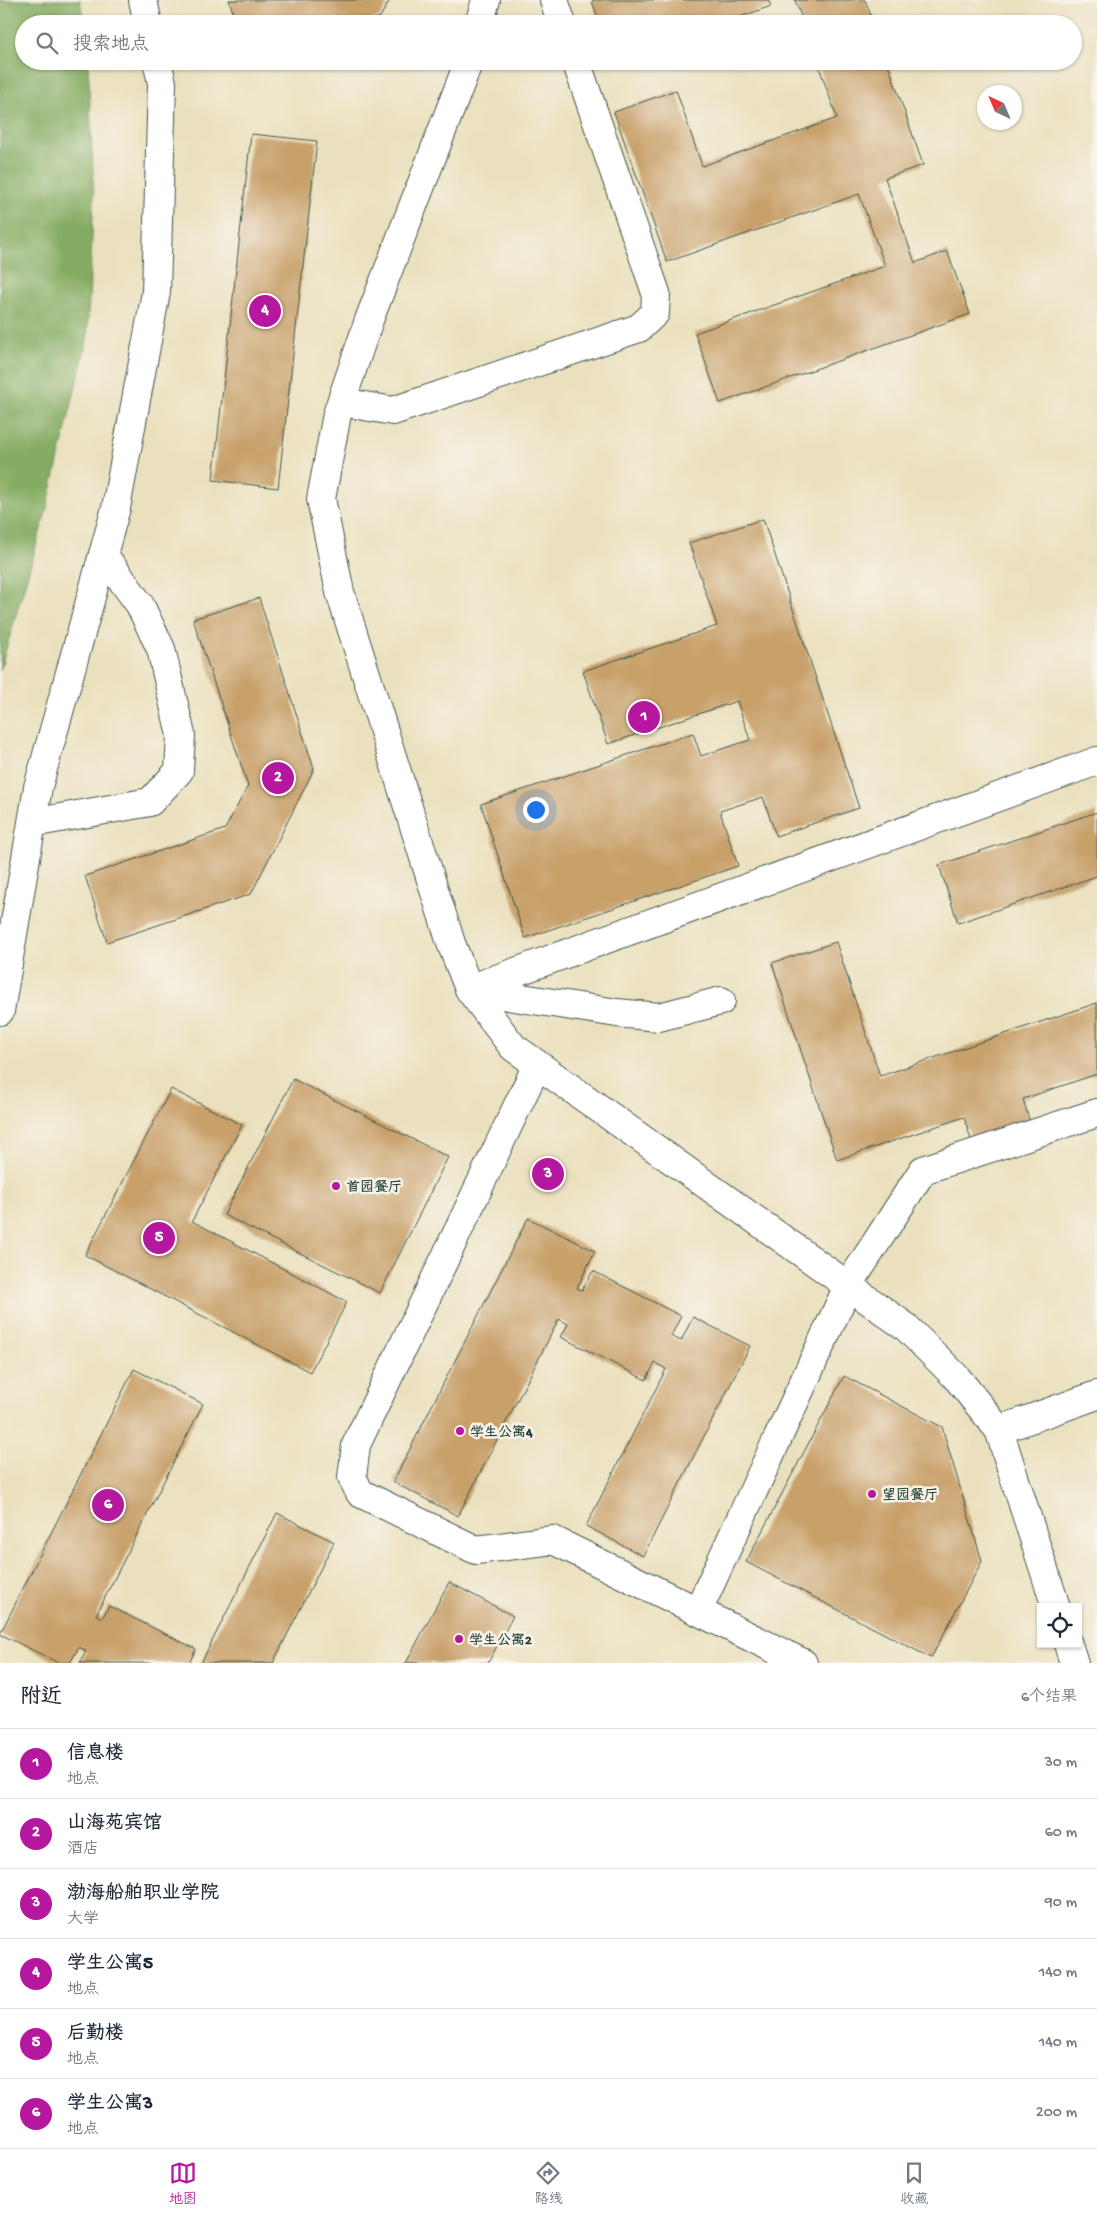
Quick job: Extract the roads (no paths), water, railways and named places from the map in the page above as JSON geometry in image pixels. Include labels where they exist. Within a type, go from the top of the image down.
[{"type":"street","points":[[142,0],[146,15]]},
{"type":"street","points":[[482,15],[486,0]]},
{"type":"street","points":[[554,0],[559,15]]},
{"type":"street","points":[[0,1011],[38,787],[116,508],[156,292],[162,83],[159,70]]},
{"type":"street","points":[[466,70],[369,320],[337,414],[321,499],[340,592],[451,943],[469,989],[513,1047],[906,1327],[957,1378],[999,1430],[1055,1603]]},
{"type":"street","points":[[342,402],[393,411],[638,328],[655,313],[656,293],[579,70]]},
{"type":"street","points":[[32,823],[150,802],[179,771],[181,735],[161,649],[140,604],[103,554]]},
{"type":"street","points":[[469,989],[1097,761]]},
{"type":"street","points":[[469,989],[617,1013],[659,1017],[721,1001]]},
{"type":"street","points":[[537,1065],[356,1445],[352,1477],[360,1493],[476,1550],[553,1540],[804,1663]]},
{"type":"street","points":[[698,1611],[848,1286],[923,1170],[1097,1112]]},
{"type":"street","points":[[999,1430],[1097,1395]]},
{"type":"street","points":[[1069,1648],[1074,1663]]},
{"type":"place","name":"学生公寓5","points":[[265,311]]},
{"type":"place","name":"信息楼","points":[[644,717]]},
{"type":"place","name":"山海苑宾馆","points":[[278,778]]},
{"type":"place","name":"渤海船舶职业学院","points":[[548,1174]]},
{"type":"place","name":"首园餐厅","points":[[336,1186]]},
{"type":"place","name":"后勤楼","points":[[159,1238]]},
{"type":"place","name":"学生公寓4","points":[[460,1431]]},
{"type":"place","name":"望园餐厅","points":[[872,1494]]},
{"type":"place","name":"学生公寓3","points":[[108,1505]]},
{"type":"place","name":"学生公寓2","points":[[459,1639]]}]
